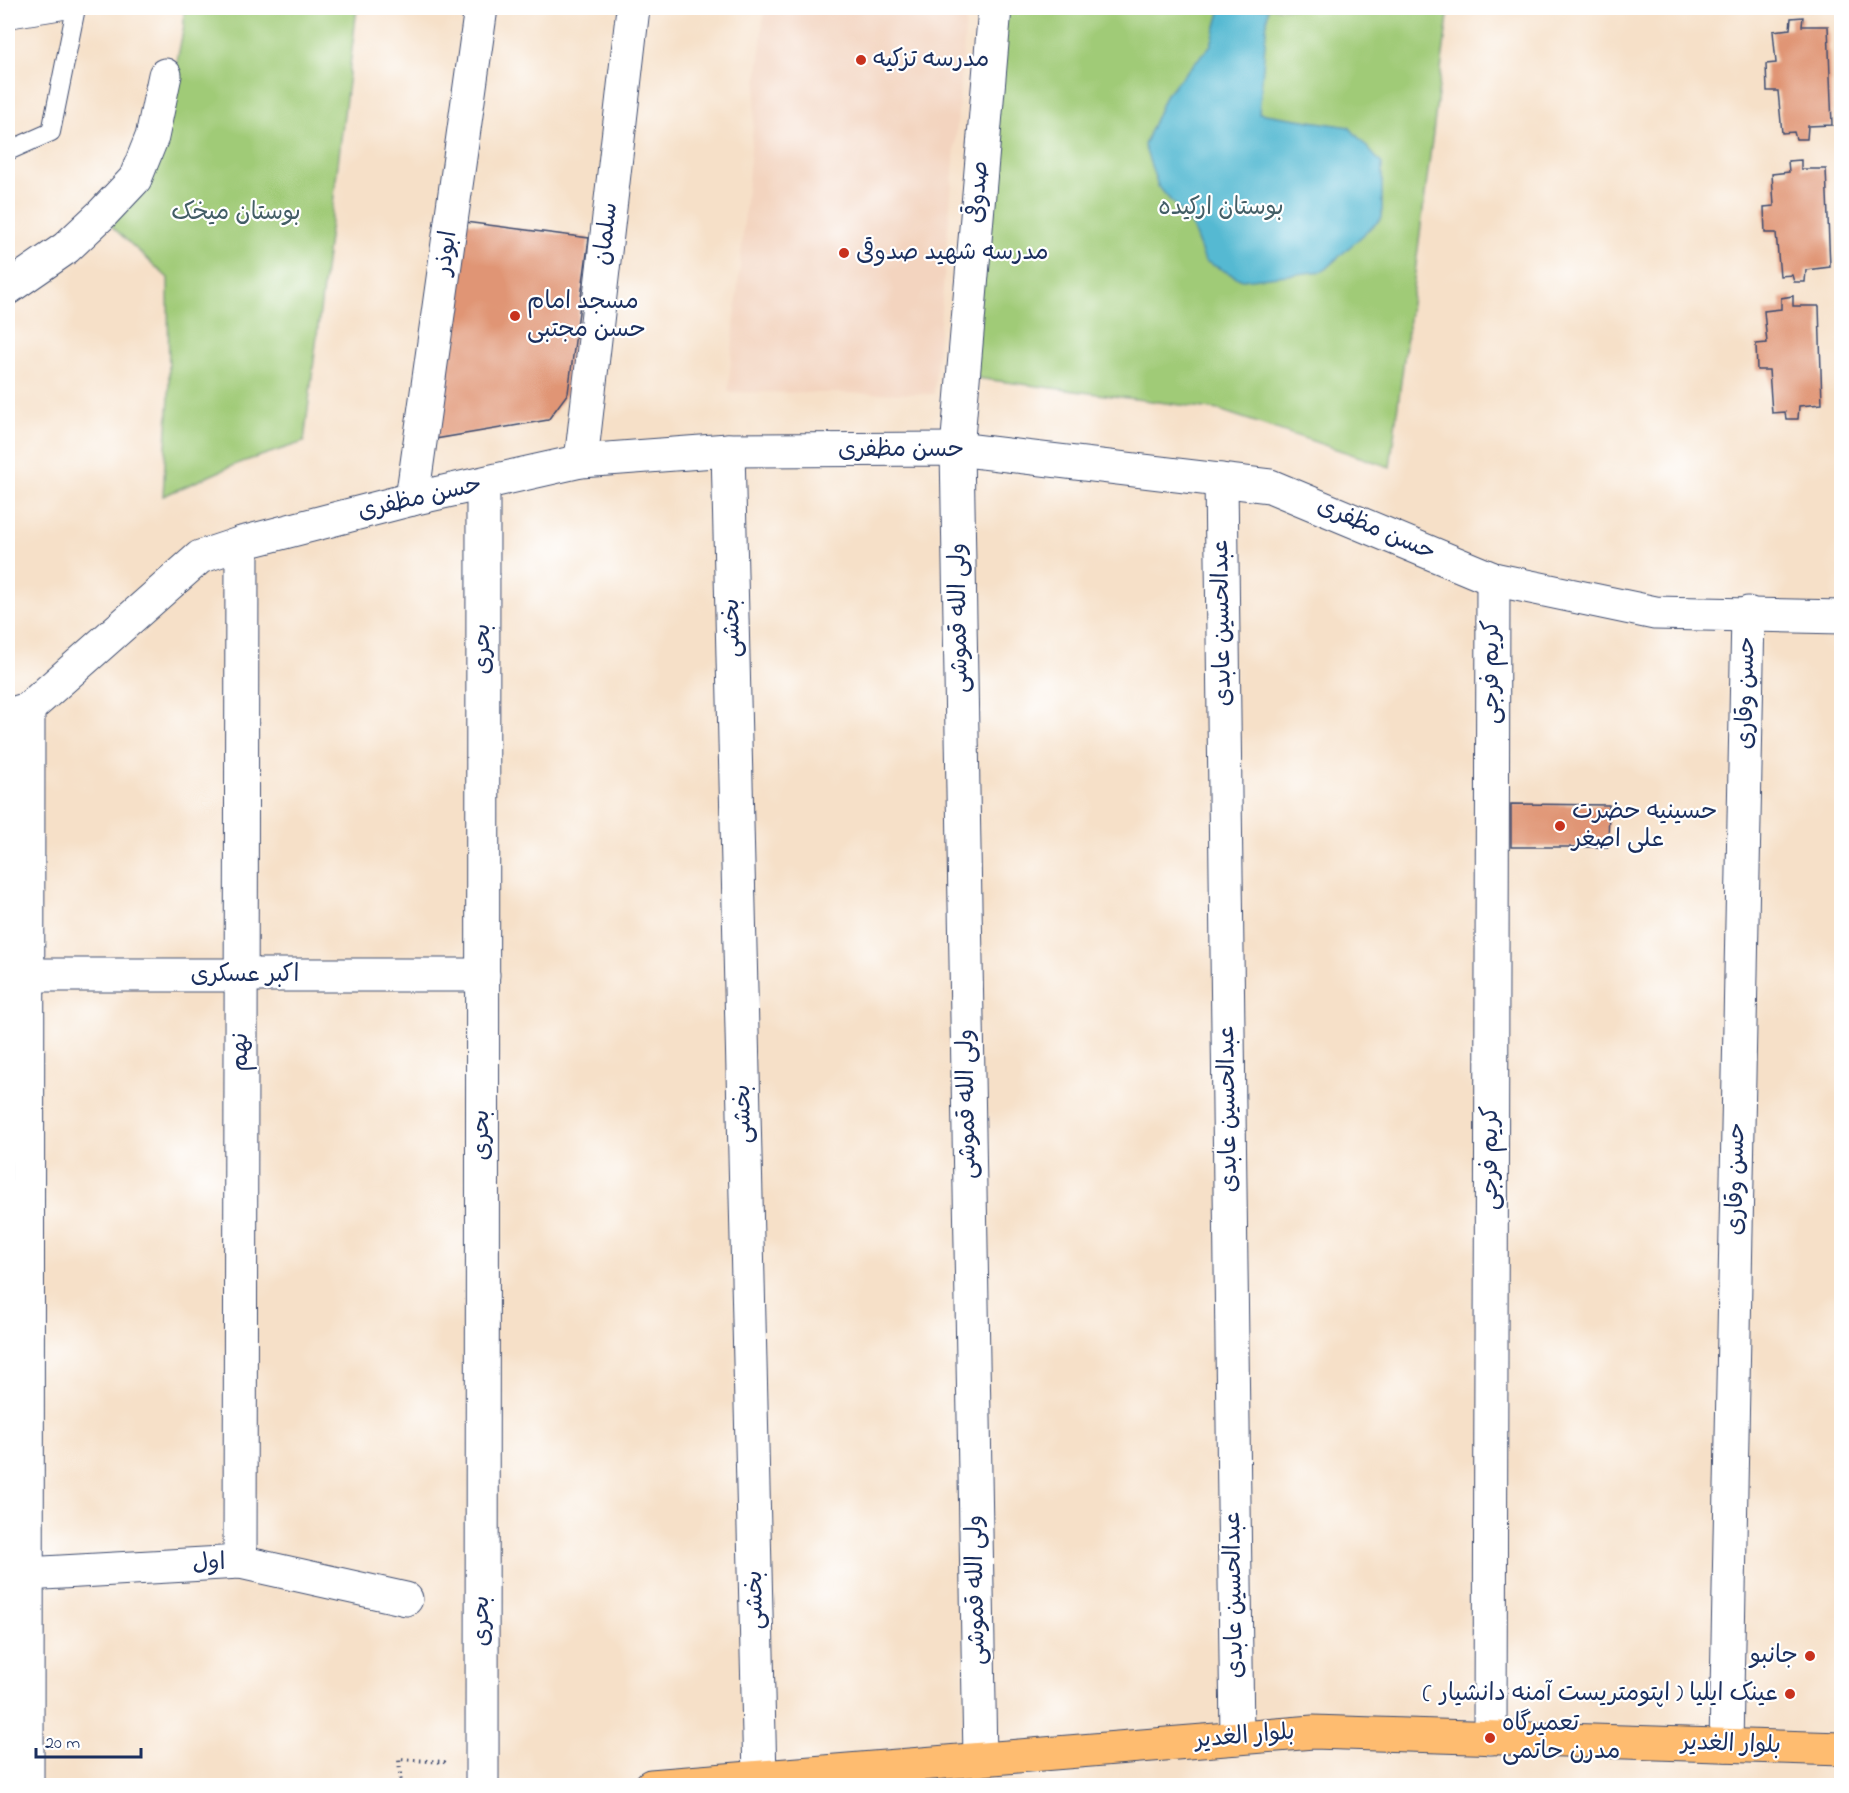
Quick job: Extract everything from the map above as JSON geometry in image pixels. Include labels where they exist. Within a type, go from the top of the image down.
[{"type":"main road","name":"بلوار الغدیر","points":[[651,1785],[1313,1732],[1842,1749]]},
{"type":"street","name":"ابوذر","points":[[412,499],[481,8]]},
{"type":"street","name":"سلمان","points":[[581,461],[633,8]]},
{"type":"street","name":"صدوقی","points":[[957,448],[995,8]]},
{"type":"street","points":[[8,288],[66,248],[135,179],[152,136],[165,75]]},
{"type":"street","name":"حسن مظفری","points":[[18,712],[200,557],[242,543],[412,499],[483,485],[581,461],[728,450],[957,448],[1270,486],[1493,579],[1655,613],[1842,617]]},
{"type":"street","name":"ولی الله قموشی","points":[[957,448],[980,1759]]},
{"type":"street","name":"بخشی","points":[[728,450],[760,1777]]},
{"type":"street","name":"عبدالحسین عابدی","points":[[1221,480],[1237,1738]]},
{"type":"street","name":"بحری","points":[[482,1785],[483,485]]},
{"type":"street","name":"نهم","points":[[240,1562],[242,543]]},
{"type":"street","name":"کریم فرجی","points":[[1490,1738],[1493,579]]},
{"type":"street","name":"حسن وقاری","points":[[1726,1745],[1748,614]]},
{"type":"street","points":[[18,712],[17,1575],[27,1785]]},
{"type":"street","name":"اکبر عسکری","points":[[18,975],[483,975]]},
{"type":"street","name":"اول","points":[[17,1575],[240,1562],[406,1599]]},
{"type":"lane","points":[[8,19],[76,8],[51,132],[8,151]]},
{"type":"path","points":[[401,1785],[399,1759],[444,1762]]},
{"type":"shaded area","name":"مدرسه شهید صدوقی","points":[[764,8],[967,8],[934,394],[728,392]]},
{"type":"green space","name":"بوستان میخک","points":[[184,8],[357,8],[304,442],[239,463],[163,496],[169,396],[168,278],[109,224],[158,158],[184,26]]},
{"type":"green space","name":"بوستان ارکیده","points":[[1005,8],[1449,8],[1390,467],[1219,410],[969,377]]},
{"type":"water","points":[[1221,8],[1268,8],[1259,113],[1349,127],[1382,164],[1382,218],[1323,271],[1242,280],[1205,261],[1191,224],[1158,186],[1144,145],[1166,94],[1211,45]]},
{"type":"building","points":[[1803,17],[1802,26],[1828,26],[1832,125],[1808,126],[1807,139],[1796,139],[1794,132],[1782,133],[1778,91],[1767,91],[1766,64],[1776,63],[1773,31],[1790,29],[1791,18]]},
{"type":"building","points":[[1801,160],[1801,169],[1826,169],[1830,267],[1806,270],[1805,282],[1794,282],[1792,275],[1780,276],[1776,233],[1765,233],[1764,207],[1774,206],[1772,174],[1789,172],[1788,161]]},
{"type":"building","name":"مسجد امام حسن مجتبی","points":[[465,222],[589,238],[568,393],[548,420],[435,439]]},
{"type":"building","points":[[1793,296],[1793,306],[1819,306],[1822,404],[1799,406],[1798,419],[1786,419],[1785,412],[1772,413],[1769,370],[1757,370],[1756,344],[1767,343],[1764,311],[1781,309],[1781,298]]},
{"type":"building","name":"حسینیه حضرت علی اصغر","points":[[1511,804],[1609,805],[1608,847],[1511,847]]},
{"type":"place","name":"مدرسه تزکیه","points":[[861,60]]},
{"type":"place","name":"مدرسه شهید صدوقی","points":[[844,253]]},
{"type":"place","name":"مسجد امام حسن مجتبی","points":[[515,316]]},
{"type":"place","name":"حسینیه حضرت علی اصغر","points":[[1560,826]]},
{"type":"place","name":"جانبو","points":[[1810,1656]]},
{"type":"place","name":"عینک ایلیا ( اپتومتریست آمنه دانشیار )","points":[[1790,1694]]},
{"type":"place","name":"تعمیرگاه مدرن حاتمی","points":[[1490,1738]]}]
